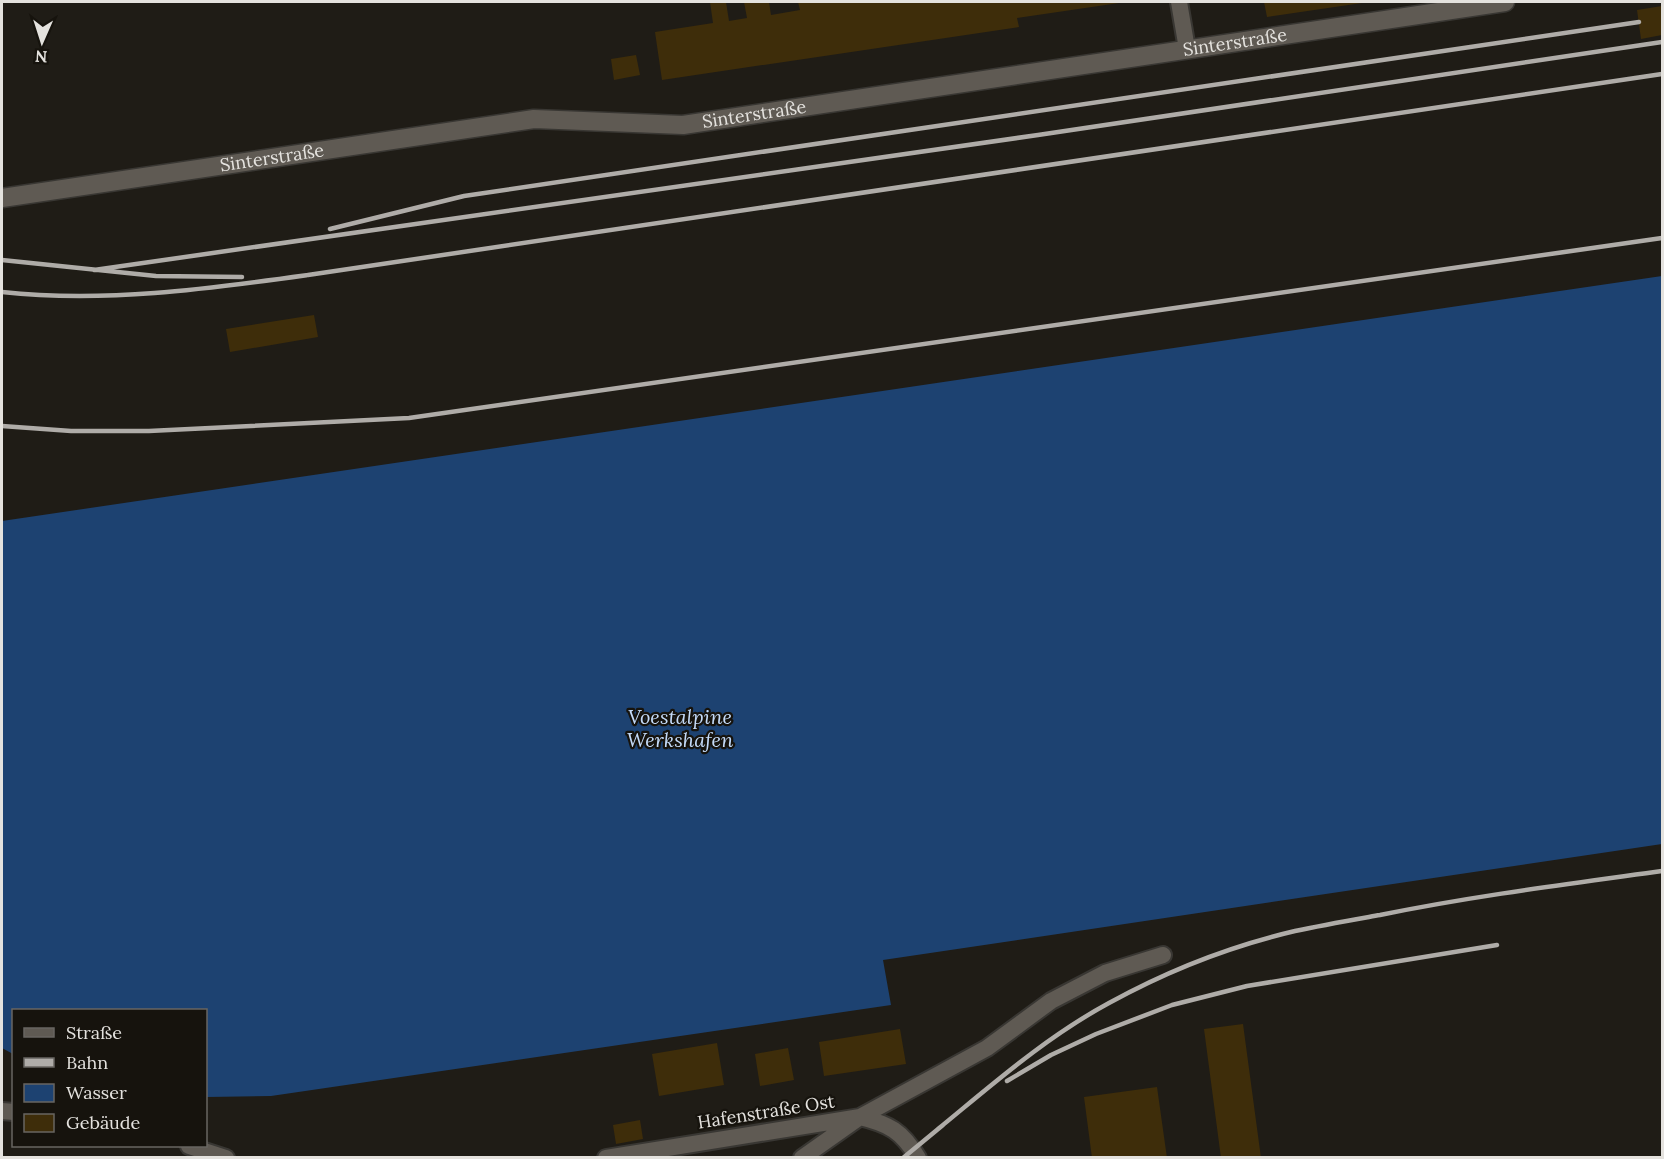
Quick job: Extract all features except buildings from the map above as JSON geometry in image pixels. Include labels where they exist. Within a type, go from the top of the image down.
[{"type":"street","name":"Sinterstraße","points":[[2,198],[534,119],[683,125],[1505,2]]},
{"type":"lane","points":[[1179,2],[1186,49]]},
{"type":"lane","points":[[802,1158],[860,1117],[987,1048],[1051,1001],[1105,973],[1163,956]]},
{"type":"lane","name":"Hafenstraße Ost","points":[[606,1158],[860,1117],[884,1123],[900,1135],[918,1158]]},
{"type":"lane","points":[[192,1147],[226,1158]]},
{"type":"water","name":"Voestalpine Werkshafen","points":[[1662,276],[1662,844],[883,960],[891,1005],[271,1096],[207,1097],[207,1009],[12,1009],[12,1053],[2,1048],[2,521]]},
{"type":"railway","points":[[330,229],[464,196],[1639,22]]},
{"type":"railway","points":[[94,270],[1038,135],[1662,42]]},
{"type":"railway","points":[[2,292],[79,296],[117,295],[270,280],[1662,74]]},
{"type":"railway","points":[[2,426],[71,431],[149,431],[409,418],[1662,238]]},
{"type":"railway","points":[[2,260],[156,276],[242,277]]},
{"type":"railway","points":[[938,1129],[1020,1062],[1086,1016],[1154,980],[1223,952],[1295,931],[1415,908],[1662,871]]},
{"type":"railway","points":[[1007,1081],[1051,1055],[1096,1034],[1172,1005],[1247,986],[1497,945]]},
{"type":"railway","points":[[903,1158],[943,1125]]}]
